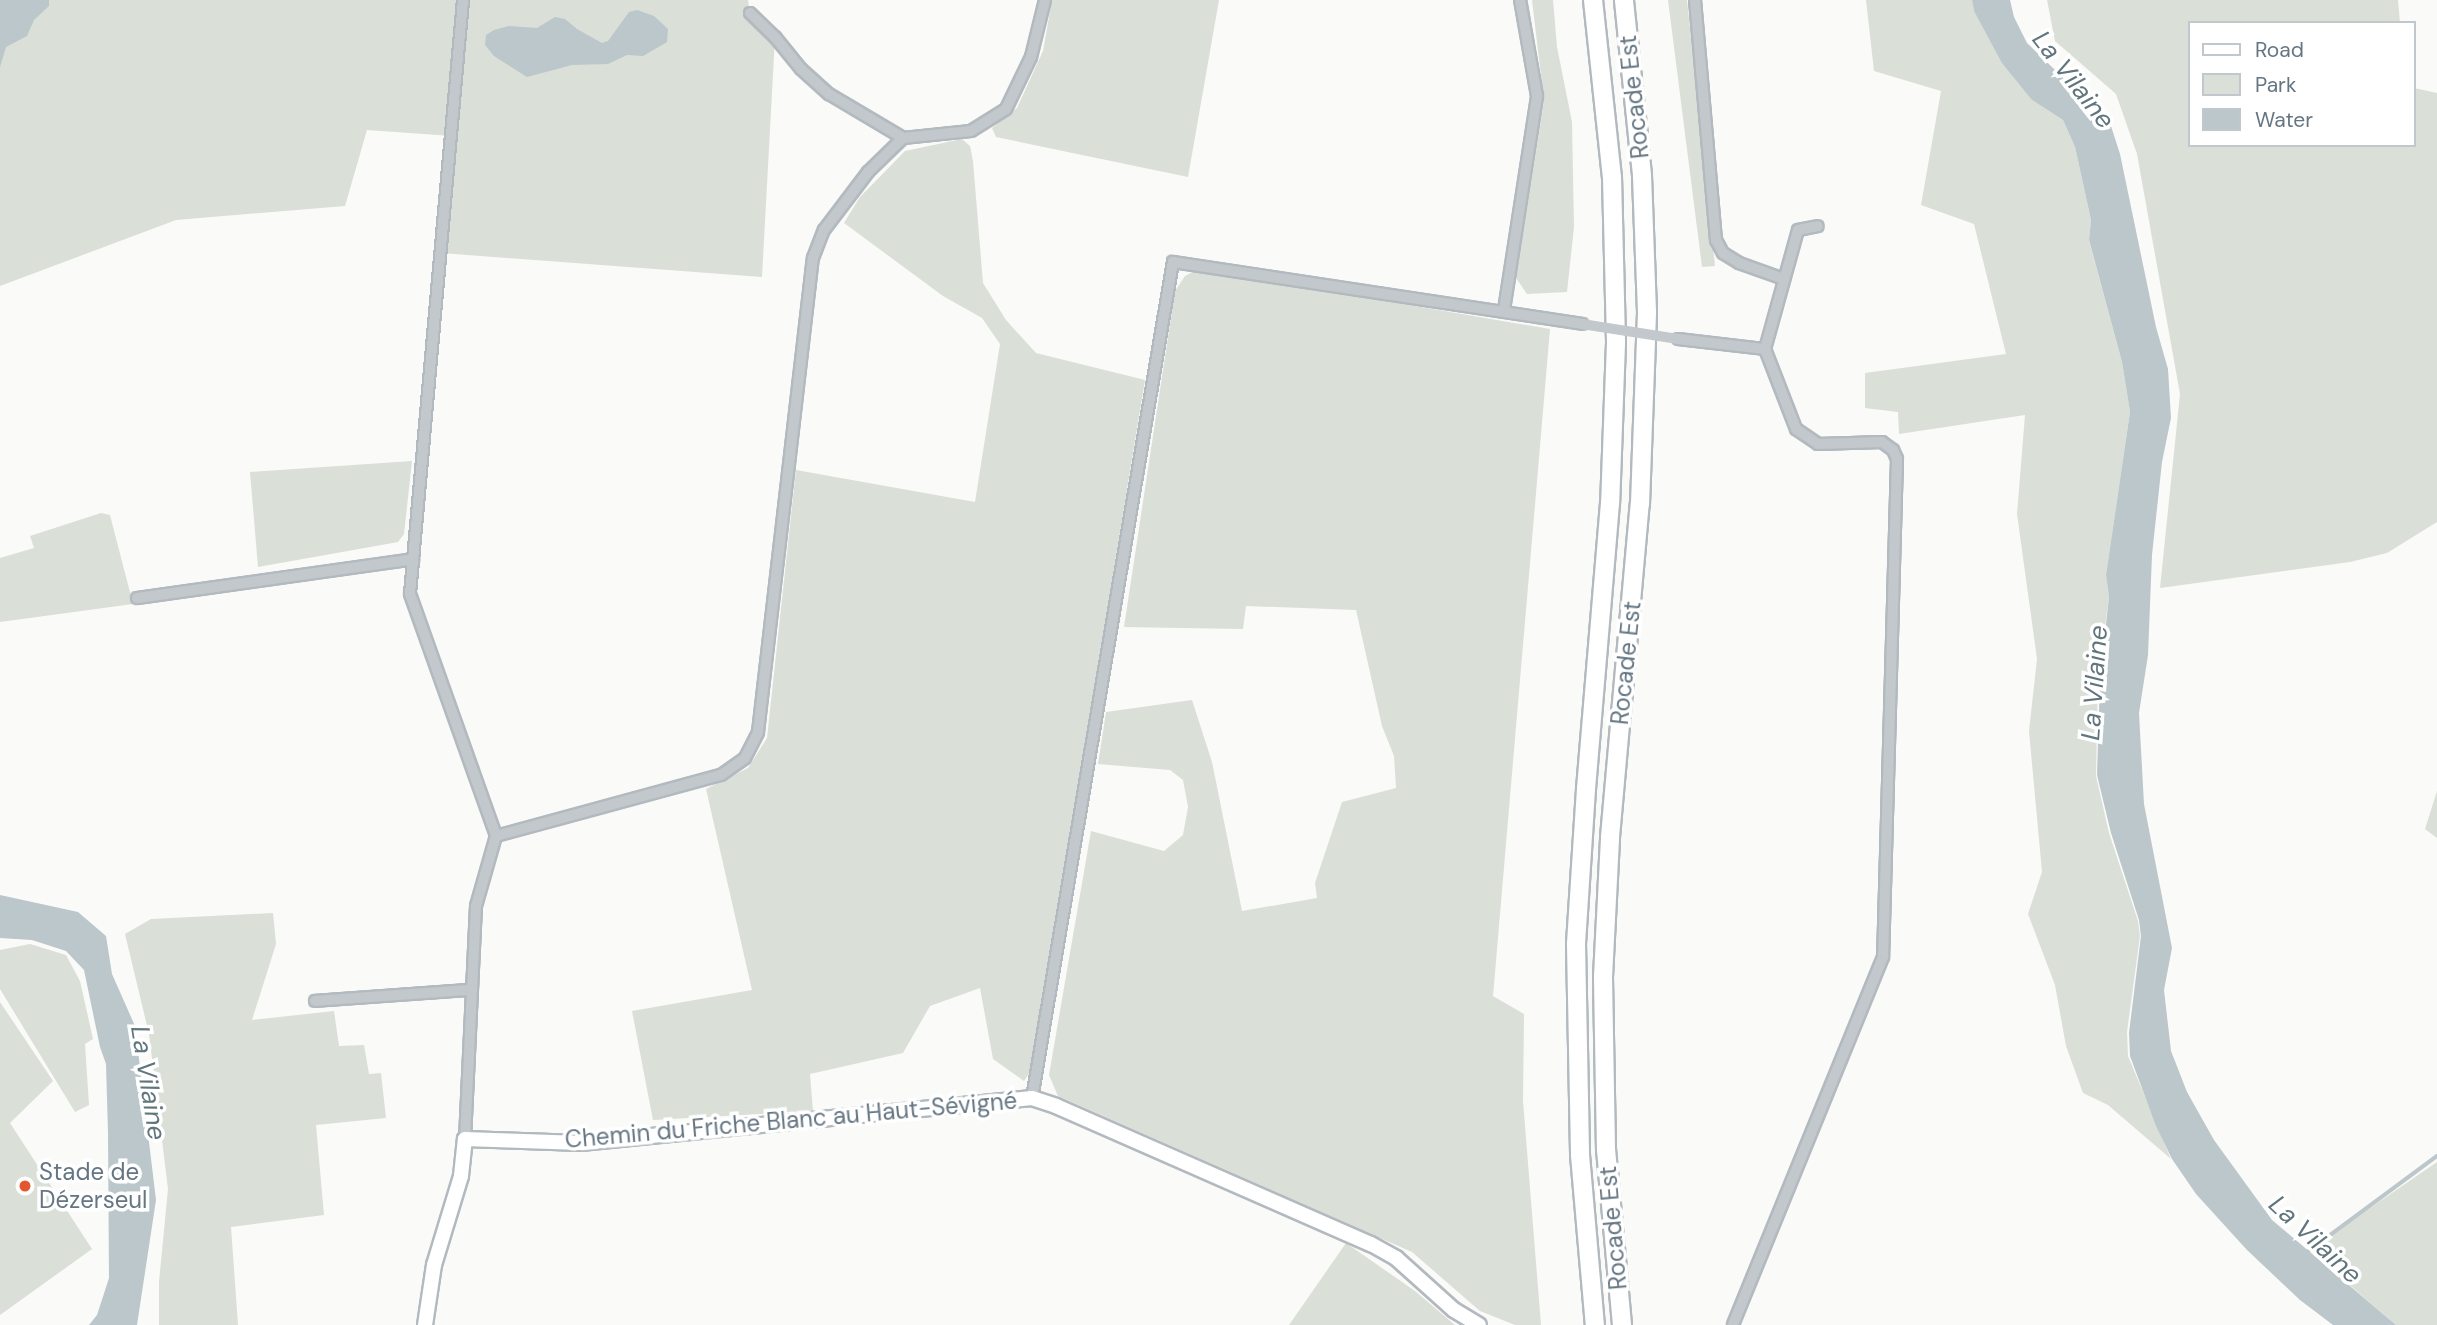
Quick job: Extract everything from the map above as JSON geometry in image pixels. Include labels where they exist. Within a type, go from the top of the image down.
[{"type":"highway","name":"Rocade Est","points":[[1593,0],[1612,177],[1616,332],[1610,503],[1586,789],[1576,956],[1580,1155],[1595,1325]]},
{"type":"highway","name":"Rocade Est","points":[[1622,1325],[1606,1150],[1602,977],[1609,847],[1640,504],[1647,324],[1642,175],[1624,0]]},
{"type":"street","points":[[425,1325],[434,1265],[461,1176],[476,906],[496,836],[410,594],[463,0]]},
{"type":"street","points":[[750,13],[775,37],[801,69],[829,94],[903,138],[971,131],[1006,108],[1031,57],[1045,0]]},
{"type":"street","points":[[1504,310],[1537,96],[1520,0]]},
{"type":"street","points":[[1695,0],[1716,240],[1723,253],[1739,263],[1784,279]]},
{"type":"street","points":[[496,836],[721,775],[745,758],[758,732],[813,258],[824,230],[868,172],[903,138]]},
{"type":"street","points":[[1734,1325],[1883,957],[1897,459],[1893,450],[1882,442],[1818,444],[1796,429],[1765,349],[1798,230],[1818,226]]},
{"type":"street","points":[[1032,1098],[1173,262],[1504,310],[1678,339],[1765,349]]},
{"type":"street","points":[[137,598],[413,559]]},
{"type":"street","points":[[315,1001],[470,990]]},
{"type":"street","name":"Chemin du Friche Blanc au Haut-Sévigné","points":[[465,1139],[581,1143],[1032,1098],[1371,1244],[1396,1258],[1454,1310],[1479,1325]]},
{"type":"green space","points":[[0,0],[748,0],[750,13],[775,37],[762,277],[441,253],[452,136],[367,130],[345,206],[176,220],[0,286]]},
{"type":"green space","points":[[1052,0],[1219,0],[1188,177],[996,137],[992,128],[1017,108],[1043,51]]},
{"type":"green space","points":[[1532,0],[1553,0],[1557,47],[1572,122],[1574,227],[1567,292],[1527,294],[1516,278],[1544,101]]},
{"type":"green space","points":[[1668,0],[1687,0],[1715,266],[1702,267]]},
{"type":"green space","points":[[1866,0],[1972,0],[1974,11],[2032,100],[2063,120],[2075,147],[2091,220],[2089,241],[2122,362],[2130,412],[2106,575],[2109,597],[2098,678],[2096,776],[2109,833],[2138,921],[2140,936],[2127,1032],[2128,1056],[2171,1159],[2108,1105],[2083,1093],[2066,1046],[2055,985],[2028,914],[2042,872],[2029,731],[2037,659],[2017,514],[2025,415],[1899,434],[1898,412],[1865,408],[1865,373],[2006,354],[1974,224],[1921,205],[1941,91],[1874,71]]},
{"type":"green space","points":[[2047,0],[2398,0],[2400,21],[2188,21],[2188,147],[2416,147],[2416,88],[2437,93],[2437,522],[2387,553],[2350,562],[2160,588],[2180,394],[2137,154],[2116,94],[2055,41]]},
{"type":"green space","points":[[962,139],[970,146],[973,161],[983,283],[1006,320],[1036,353],[1145,380],[1032,1069],[1024,1081],[993,1059],[980,988],[930,1006],[903,1053],[810,1074],[813,1111],[653,1120],[632,1011],[752,990],[706,789],[748,768],[767,738],[796,470],[975,502],[1000,344],[982,318],[943,296],[844,223],[860,197],[905,151]]},
{"type":"green space","points":[[1198,269],[1550,329],[1493,996],[1524,1014],[1523,1101],[1541,1325],[1515,1325],[1480,1311],[1412,1252],[1058,1096],[1049,1075],[1091,831],[1164,851],[1183,835],[1188,807],[1183,780],[1170,770],[1098,764],[1106,712],[1192,700],[1212,762],[1242,911],[1317,898],[1315,883],[1342,802],[1396,788],[1394,756],[1382,726],[1356,610],[1246,606],[1243,629],[1124,627],[1175,291],[1185,276]]},
{"type":"green space","points":[[412,461],[404,534],[398,542],[258,567],[250,472]]},
{"type":"green space","points":[[101,513],[110,515],[133,604],[0,622],[0,558],[34,548],[30,536]]},
{"type":"green space","points":[[2437,791],[2437,838],[2425,829]]},
{"type":"green space","points":[[273,913],[276,944],[252,1020],[334,1011],[339,1046],[364,1045],[369,1074],[381,1073],[386,1118],[316,1125],[324,1215],[231,1227],[238,1325],[159,1325],[159,1282],[168,1189],[149,1034],[125,934],[151,919]]},
{"type":"green space","points":[[30,944],[66,955],[80,981],[93,1039],[85,1044],[89,1105],[75,1112],[0,989],[0,950]]},
{"type":"green space","name":"Stade de Dézerseul","points":[[0,1002],[53,1081],[10,1123],[92,1249],[0,1315]]},
{"type":"green space","points":[[2437,1162],[2437,1325],[2396,1325],[2309,1250]]},
{"type":"green space","points":[[1346,1243],[1415,1291],[1455,1325],[1289,1325]]},
{"type":"water","points":[[0,0],[49,0],[49,6],[34,20],[27,36],[6,47],[0,67]]},
{"type":"water","name":"La Vilaine","points":[[1972,0],[2010,0],[2014,17],[2027,43],[2110,123],[2120,154],[2156,327],[2168,369],[2171,418],[2162,462],[2152,555],[2148,655],[2139,713],[2144,804],[2172,948],[2164,990],[2171,1051],[2187,1092],[2214,1140],[2272,1220],[2396,1325],[2333,1325],[2300,1300],[2247,1250],[2196,1194],[2172,1159],[2156,1126],[2130,1056],[2129,1033],[2141,936],[2139,920],[2111,833],[2097,775],[2100,678],[2109,597],[2106,575],[2130,412],[2122,362],[2089,240],[2091,220],[2075,147],[2063,120],[2032,100],[2002,63],[1974,11]]},
{"type":"water","points":[[637,10],[654,16],[668,29],[667,42],[643,56],[627,55],[608,64],[572,65],[527,77],[494,56],[485,45],[486,35],[494,30],[509,26],[537,28],[555,17],[565,19],[602,43],[608,41],[629,12]]},
{"type":"water","name":"La Vilaine","points":[[0,895],[78,912],[106,936],[112,974],[135,1026],[156,1200],[137,1325],[89,1325],[97,1315],[109,1278],[108,1133],[106,1064],[84,970],[66,951],[32,940],[0,938]]},
{"type":"waterway","points":[[2306,1253],[2437,1156]]},
{"type":"place","name":"Stade de Dézerseul","points":[[25,1186]]}]
